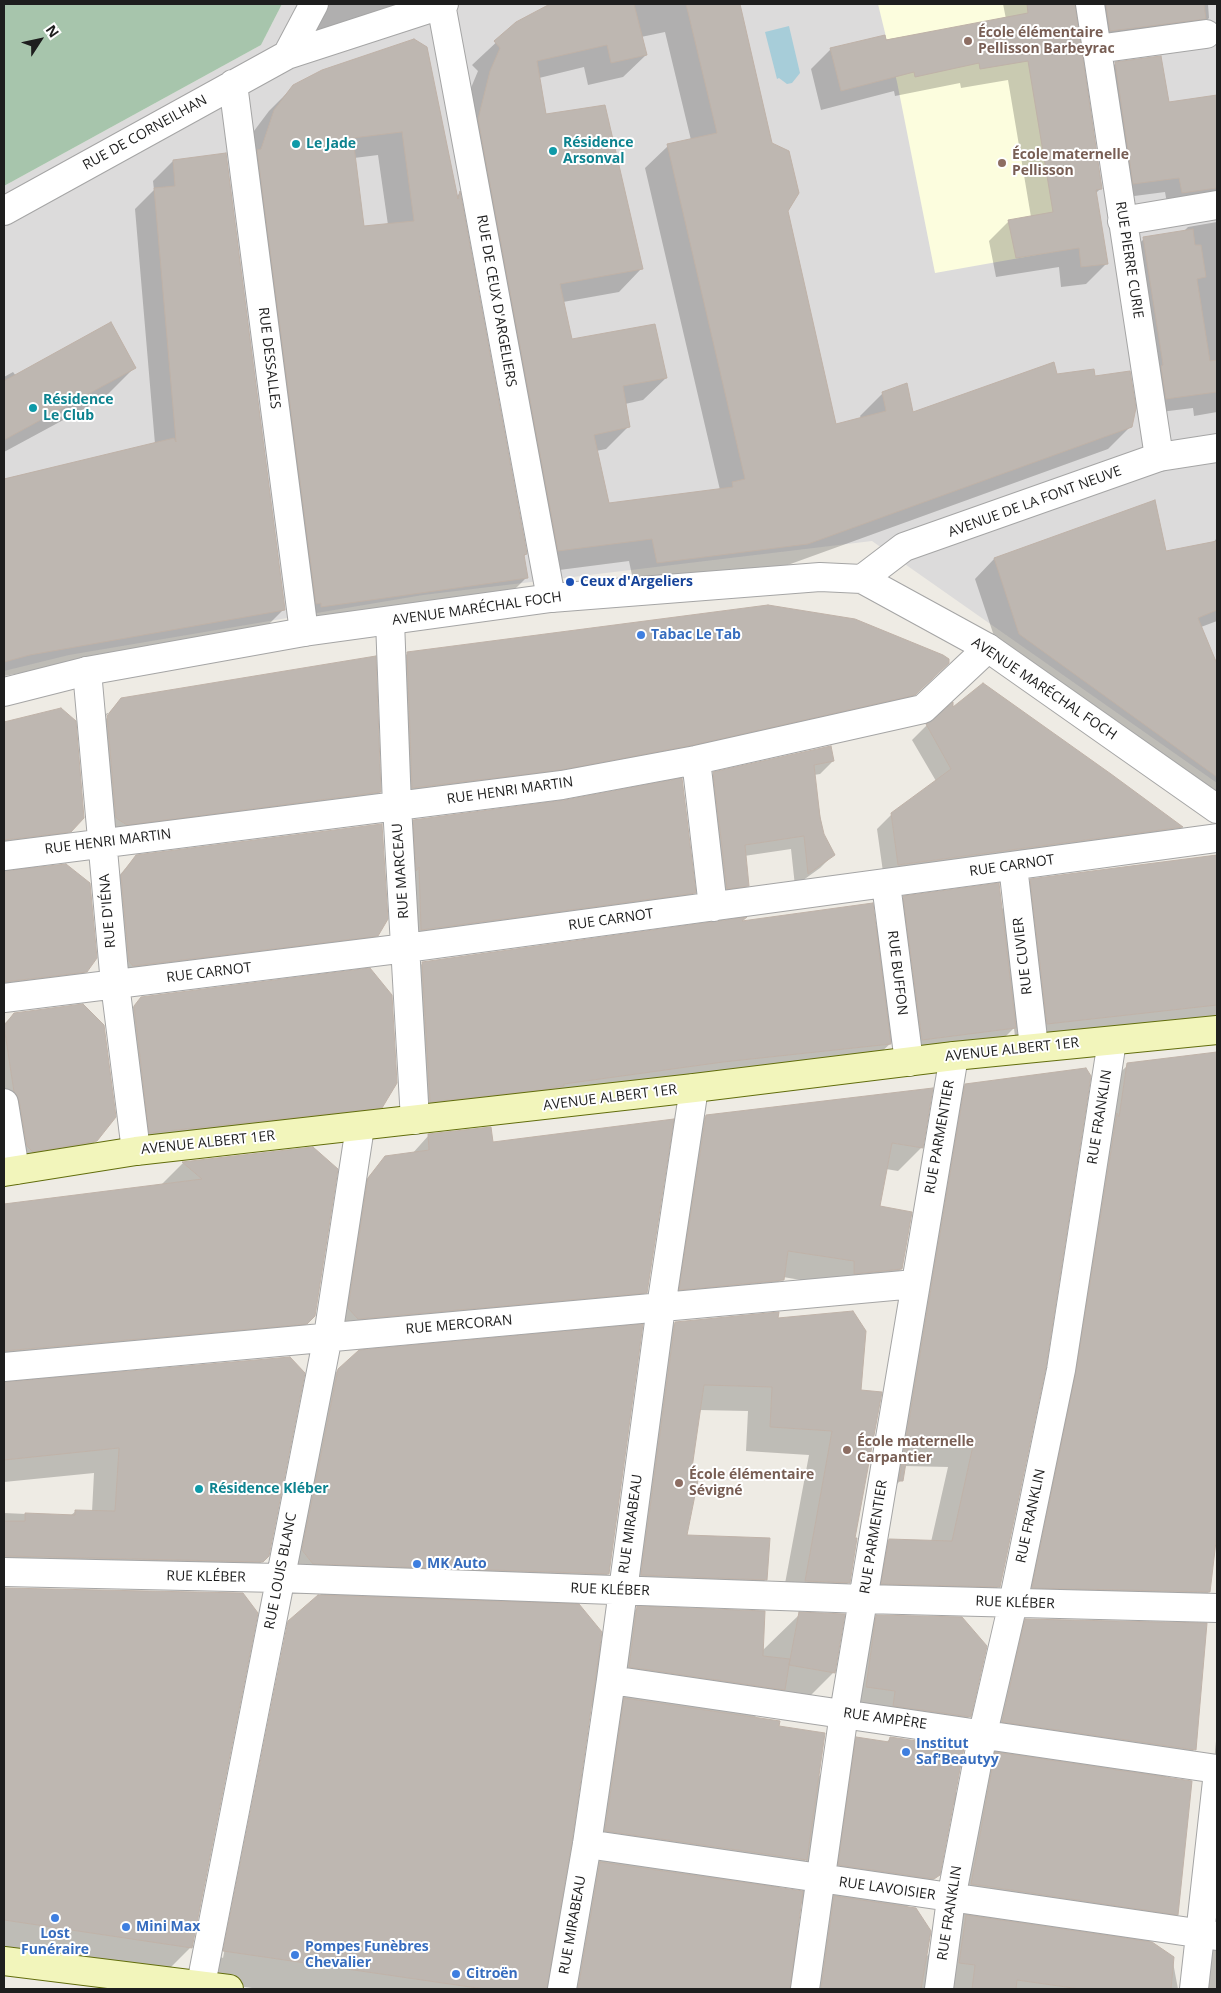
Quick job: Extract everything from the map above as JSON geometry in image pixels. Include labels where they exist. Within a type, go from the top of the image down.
[{"type":"main road","name":"AVENUE ALBERT 1ER","points":[[9,1171],[136,1151],[360,1127],[1034,1047],[1217,1030]]},
{"type":"main road","points":[[4,1961],[199,1987],[229,1989]]},
{"type":"street","points":[[287,55],[314,4]]},
{"type":"street","name":"RUE DE CORNEILHAN","points":[[4,211],[287,55],[442,4]]},
{"type":"street","name":"RUE DE CEUX D'ARGELIERS","points":[[442,4],[551,598]]},
{"type":"street","name":"RUE PIERRE CURIE","points":[[1090,4],[1122,221],[1160,457]]},
{"type":"street","points":[[1097,50],[1206,34]]},
{"type":"street","name":"RUE DESSALLES","points":[[233,84],[304,632]]},
{"type":"street","points":[[1122,221],[1217,205]]},
{"type":"street","name":"AVENUE DE LA FONT NEUVE","points":[[862,580],[904,547],[1160,457],[1217,448]]},
{"type":"street","name":"AVENUE MARÉCHAL FOCH","points":[[4,692],[87,671],[304,632],[551,598],[820,577],[862,580],[988,648],[1217,809]]},
{"type":"street","name":"RUE MARCEAU","points":[[390,621],[397,806],[415,1120]]},
{"type":"street","name":"RUE HENRI MARTIN","points":[[4,856],[102,842],[562,785],[696,760],[923,709],[988,648]]},
{"type":"street","name":"RUE D'IÉNA","points":[[87,671],[115,984],[136,1151]]},
{"type":"street","points":[[696,760],[713,907]]},
{"type":"street","name":"RUE CARNOT","points":[[4,998],[406,948],[1217,838]]},
{"type":"street","name":"RUE CUVIER","points":[[1013,866],[1034,1047]]},
{"type":"street","name":"RUE BUFFON","points":[[886,884],[909,1062]]},
{"type":"street","name":"RUE FRANKLIN","points":[[939,1989],[951,1899],[983,1733],[1013,1603],[1061,1370],[1112,1041]]},
{"type":"street","name":"RUE PARMENTIER","points":[[805,1989],[844,1713],[914,1284],[954,1056]]},
{"type":"street","name":"RUE MIRABEAU","points":[[562,1989],[587,1844],[661,1307],[694,1088]]},
{"type":"street","points":[[4,1103],[9,1171]]},
{"type":"street","name":"RUE LOUIS BLANC","points":[[199,1987],[328,1336],[360,1127]]},
{"type":"street","name":"RUE MERCORAN","points":[[4,1368],[328,1336],[914,1284]]},
{"type":"street","name":"RUE KLÉBER","points":[[4,1572],[279,1578],[864,1599],[1217,1608]]},
{"type":"street","name":"RUE AMPÈRE","points":[[611,1680],[983,1733],[1217,1769]]},
{"type":"street","points":[[1194,1989],[1209,1935],[1217,1781]]},
{"type":"street","name":"RUE LAVOISIER","points":[[587,1844],[951,1899],[1209,1935]]},
{"type":"shaded area","points":[[4,4],[282,4],[261,45],[4,186]]},
{"type":"shaded area","points":[[282,4],[1217,4],[1217,783],[872,541],[423,595],[69,655],[4,671],[4,186],[261,45]]},
{"type":"shaded area","name":"École maternelle Pellisson","points":[[878,4],[1066,4],[1104,243],[935,273],[897,82]]},
{"type":"water","points":[[789,26],[800,73],[792,83],[787,84],[779,78],[777,79],[765,32]]},
{"type":"building","points":[[550,4],[634,4],[647,55],[611,63],[607,45],[537,61],[546,114],[605,105],[643,269],[560,284],[572,339],[655,324],[667,378],[623,386],[630,427],[594,435],[609,503],[733,487],[732,482],[745,479],[667,144],[717,133],[686,4],[740,4],[772,143],[789,151],[799,193],[788,211],[836,424],[886,411],[882,392],[907,383],[913,412],[1054,362],[1057,374],[1094,369],[1095,376],[1130,371],[1136,408],[1132,427],[808,544],[657,563],[652,539],[558,551],[478,119],[490,71],[500,48],[494,41],[516,22]]},
{"type":"building","points":[[1027,4],[1075,4],[1102,189],[1096,190],[1108,264],[1081,267],[1079,248],[1016,258],[1008,220],[1053,212],[1028,61],[980,69],[979,63],[915,77],[914,72],[841,91],[830,48],[885,35],[886,40],[1028,13]]},
{"type":"building","points":[[1106,4],[1204,4],[1206,19],[1110,31]]},
{"type":"building","points":[[414,39],[427,47],[458,199],[460,191],[527,554],[524,555],[528,578],[321,607],[321,603],[316,604],[257,150],[261,149],[274,110],[293,85],[322,70]],"holes":[[[402,132],[414,221],[364,226],[353,138]]]},
{"type":"building","points":[[1161,56],[1169,102],[1217,95],[1217,188],[1182,193],[1179,178],[1133,184],[1115,62]]},
{"type":"building","points":[[226,153],[285,610],[30,655],[4,662],[4,479],[174,438],[176,442],[154,188],[175,186],[173,160]]},
{"type":"building","points":[[1193,229],[1195,245],[1201,245],[1206,277],[1197,279],[1210,361],[1217,360],[1217,392],[1166,399],[1161,366],[1163,365],[1143,237]]},
{"type":"building","name":"Résidence Le Club","points":[[111,322],[136,368],[4,440],[4,381]]},
{"type":"building","points":[[1155,500],[1166,551],[1217,541],[1217,610],[1198,618],[1217,664],[1217,777],[1019,634],[994,558]]},
{"type":"building","points":[[768,605],[855,619],[943,655],[949,659],[949,663],[915,695],[693,745],[560,770],[412,788],[407,652]]},
{"type":"building","points":[[376,656],[381,792],[127,825],[116,818],[107,716],[121,698]]},
{"type":"building","points":[[983,683],[1183,827],[898,865],[891,813],[951,769],[926,724],[953,702],[953,707]]},
{"type":"building","points":[[61,708],[76,721],[84,818],[71,832],[4,840],[4,722]]},
{"type":"building","points":[[831,746],[834,761],[814,765],[820,817],[824,834],[835,855],[808,874],[804,836],[745,845],[749,886],[727,889],[713,772]]},
{"type":"building","points":[[682,778],[696,893],[421,930],[419,867],[416,871],[413,820],[565,800]]},
{"type":"building","points":[[382,824],[388,919],[378,936],[133,966],[129,961],[121,875],[136,855]]},
{"type":"building","points":[[1217,855],[1217,1005],[1047,1024],[1030,879]]},
{"type":"building","points":[[66,864],[90,883],[97,958],[87,972],[4,982],[4,871]]},
{"type":"building","points":[[999,883],[1016,1028],[922,1040],[903,896]]},
{"type":"building","points":[[873,903],[891,1044],[723,1062],[564,1084],[564,1086],[541,1090],[430,1102],[422,962],[747,917],[742,921]]},
{"type":"building","points":[[370,968],[392,995],[397,1083],[382,1108],[149,1133],[134,1006],[141,997]]},
{"type":"building","points":[[83,1004],[104,1025],[116,1117],[97,1141],[33,1152],[27,1146],[19,1100],[14,1092],[4,1026],[14,1013]]},
{"type":"building","points":[[1217,1052],[1217,1533],[1210,1592],[1032,1588],[1076,1372],[1117,1113],[1119,1117],[1127,1063]]},
{"type":"building","points":[[1086,1068],[1091,1076],[1046,1367],[1000,1587],[881,1584],[889,1539],[952,1541],[974,1441],[910,1438],[903,1481],[899,1481],[965,1084]]},
{"type":"building","points":[[933,1088],[923,1148],[892,1143],[880,1206],[912,1212],[902,1269],[854,1274],[854,1261],[788,1251],[784,1280],[679,1290],[706,1115]]},
{"type":"building","points":[[674,1119],[647,1293],[358,1319],[348,1308],[368,1178],[385,1156],[429,1150],[428,1134],[491,1127],[493,1142]]},
{"type":"building","points":[[313,1147],[338,1169],[315,1316],[307,1324],[4,1351],[4,1204],[202,1179],[182,1162]]},
{"type":"building","points":[[853,1311],[866,1331],[861,1390],[882,1392],[855,1538],[857,1538],[850,1583],[805,1581],[832,1431],[770,1427],[772,1387],[704,1385],[692,1468],[700,1470],[687,1535],[770,1538],[767,1580],[641,1575],[675,1322],[779,1312],[778,1318]]},
{"type":"building","points":[[643,1324],[609,1574],[313,1564],[302,1550],[338,1369],[359,1350]]},
{"type":"building","points":[[290,1357],[305,1373],[269,1556],[263,1562],[4,1556],[4,1521],[25,1521],[25,1513],[75,1515],[75,1510],[115,1511],[119,1448],[4,1460],[4,1382]]},
{"type":"building","points":[[4,1588],[243,1593],[258,1613],[192,1948],[4,1920]]},
{"type":"building","points":[[318,1595],[579,1604],[602,1632],[572,1842],[547,1989],[484,1989],[223,1951],[288,1621]]},
{"type":"building","points":[[637,1606],[765,1611],[763,1656],[790,1659],[785,1690],[629,1667]]},
{"type":"building","points":[[799,1612],[845,1614],[835,1673],[789,1665]]},
{"type":"building","points":[[876,1615],[962,1617],[987,1646],[971,1717],[893,1706],[895,1691],[866,1687]]},
{"type":"building","points":[[1025,1619],[1207,1623],[1196,1750],[1002,1722]]},
{"type":"building","points":[[624,1698],[780,1721],[779,1726],[825,1733],[807,1860],[605,1831]]},
{"type":"building","points":[[856,1737],[889,1742],[890,1737],[964,1748],[940,1875],[934,1879],[838,1865]]},
{"type":"building","points":[[995,1752],[1192,1781],[1178,1915],[971,1884]]},
{"type":"building","points":[[600,1862],[803,1891],[790,1989],[578,1989]]},
{"type":"building","points":[[834,1896],[916,1908],[931,1931],[921,1989],[821,1989]]},
{"type":"building","points":[[966,1915],[1152,1942],[1174,1957],[1171,1989],[1080,1989],[1017,1980],[1016,1989],[972,1989],[975,1965],[959,1963]]},
{"type":"place","name":"École élémentaire Pellisson Barbeyrac","points":[[968,41]]},
{"type":"place","name":"Le Jade","points":[[296,144]]},
{"type":"place","name":"Résidence Arsonval","points":[[553,151]]},
{"type":"place","name":"École maternelle Pellisson","points":[[1002,163]]},
{"type":"place","name":"Résidence Le Club","points":[[33,408]]},
{"type":"place","name":"Ceux d'Argeliers","points":[[570,582]]},
{"type":"place","name":"Tabac Le Tab","points":[[641,635]]},
{"type":"place","name":"École maternelle Carpantier","points":[[847,1450]]},
{"type":"place","name":"École élémentaire Sévigné","points":[[679,1483]]},
{"type":"place","name":"Résidence Kléber","points":[[199,1489]]},
{"type":"place","name":"MK Auto","points":[[417,1564]]},
{"type":"place","name":"Institut Saf'Beautyy","points":[[906,1752]]},
{"type":"place","name":"Lost Funéraire","points":[[55,1918]]},
{"type":"place","name":"Mini Max","points":[[126,1927]]},
{"type":"place","name":"Pompes Funèbres Chevalier","points":[[295,1955]]},
{"type":"place","name":"Citroën","points":[[456,1974]]}]
